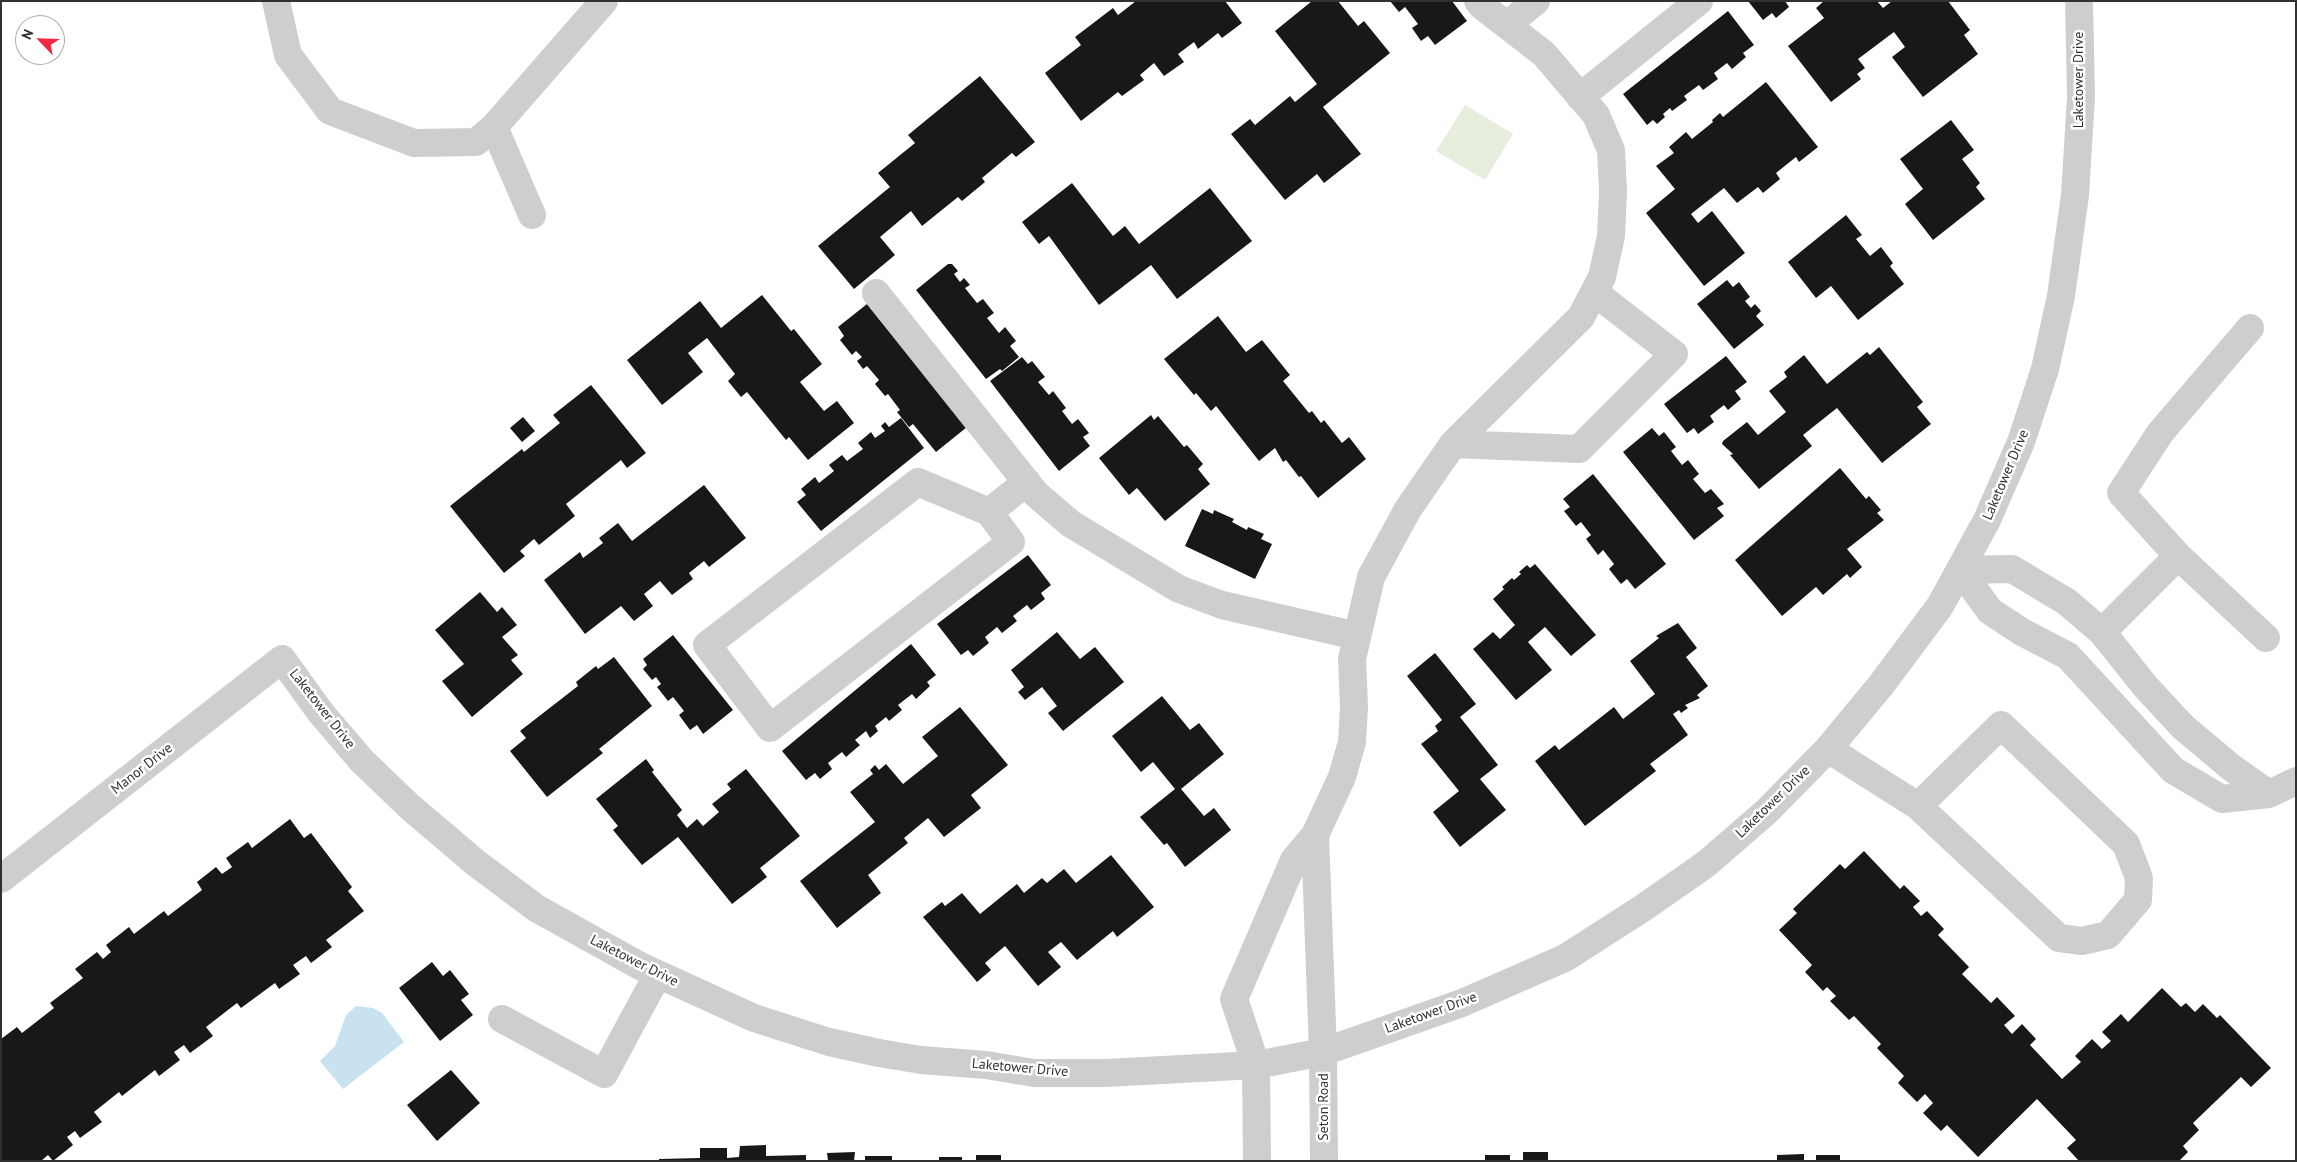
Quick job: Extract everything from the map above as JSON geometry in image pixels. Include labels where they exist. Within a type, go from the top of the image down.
[{"type":"street","points":[[276,1],[288,55],[330,111],[414,143],[476,142],[494,127],[604,1]]},
{"type":"street","points":[[1257,1161],[1256,1065],[1234,999],[1294,860],[1314,835],[1342,777],[1352,742],[1354,707],[1352,659],[1371,577],[1408,510],[1453,444],[1580,316],[1602,277],[1611,236],[1613,191],[1611,150],[1596,115],[1544,54],[1478,1]]},
{"type":"street","points":[[1507,26],[1536,1]]},
{"type":"street","points":[[1580,97],[1699,1]]},
{"type":"street","name":"Laketower Drive","points":[[282,659],[321,713],[362,761],[410,807],[476,863],[536,908],[658,974],[754,1018],[829,1042],[879,1054],[1034,1073],[1106,1073],[1256,1065],[1323,1052],[1462,1003],[1565,958],[1643,908],[1706,864],[1766,812],[1828,748],[1887,677],[1940,606],[1987,520],[2021,442],[2045,369],[2061,296],[2075,195],[2081,97],[2079,1]]},
{"type":"street","points":[[494,127],[532,215]]},
{"type":"street","points":[[1453,444],[1579,449],[1674,354],[1594,292]]},
{"type":"street","points":[[876,293],[1036,494],[1071,524],[1179,589],[1222,605],[1357,636]]},
{"type":"street","points":[[2250,328],[2160,433],[2122,493],[2178,556],[2266,638]]},
{"type":"street","points":[[918,482],[989,512],[1011,542],[770,728],[706,645],[918,482]]},
{"type":"street","points":[[989,512],[1027,482]]},
{"type":"street","points":[[2102,632],[2178,556]]},
{"type":"street","points":[[1960,570],[2012,569],[2067,602],[2102,632],[2145,686],[2183,727],[2232,768],[2269,794]]},
{"type":"street","points":[[1960,570],[1990,611],[2022,632],[2068,656],[2173,770],[2222,799],[2269,794],[2296,781]]},
{"type":"street","name":"Manor Drive","points":[[1,879],[282,659]]},
{"type":"street","points":[[1828,748],[1918,806],[2059,938],[2082,941],[2108,935],[2138,900],[2139,878],[2126,844],[2001,725],[1918,806]]},
{"type":"street","name":"Seton Road","points":[[1314,835],[1323,1052],[1324,1161]]},
{"type":"street","points":[[502,1020],[604,1074],[658,974]]},
{"type":"green space","points":[[1465,105],[1513,134],[1485,180],[1436,151]]},
{"type":"water","points":[[356,1006],[373,1008],[382,1013],[404,1042],[343,1089],[320,1061],[335,1046],[346,1015]]},
{"type":"building","points":[[1136,1],[1225,1],[1242,23],[1222,38],[1218,33],[1198,49],[1194,42],[1178,54],[1184,62],[1164,76],[1154,63],[1140,75],[1144,80],[1122,96],[1118,92],[1081,121],[1045,73],[1081,45],[1075,37],[1113,8],[1118,15]]},
{"type":"building","points":[[1312,1],[1338,1],[1358,26],[1364,21],[1390,53],[1323,107],[1361,154],[1324,183],[1317,174],[1285,200],[1231,134],[1250,119],[1255,125],[1290,96],[1295,102],[1317,84],[1275,31]]},
{"type":"building","points":[[1390,1],[1452,1],[1467,21],[1435,45],[1428,36],[1421,41],[1412,28],[1418,24],[1405,7],[1399,12]]},
{"type":"building","points":[[1748,1],[1785,1],[1789,7],[1776,18],[1772,13],[1763,20]]},
{"type":"building","points":[[1824,1],[1877,1],[1883,8],[1892,1],[1948,1],[1970,30],[1964,35],[1978,54],[1923,97],[1892,57],[1905,47],[1894,32],[1858,59],[1865,68],[1857,74],[1861,79],[1831,102],[1788,46],[1824,18],[1816,8]]},
{"type":"building","points":[[1728,11],[1754,45],[1743,53],[1746,57],[1732,69],[1727,63],[1714,73],[1718,79],[1703,90],[1699,85],[1684,96],[1687,100],[1672,111],[1670,108],[1663,114],[1665,117],[1657,124],[1653,120],[1647,125],[1623,94]]},
{"type":"building","points":[[980,76],[1035,142],[1016,157],[1012,153],[982,178],[985,182],[962,201],[958,197],[922,226],[911,211],[880,237],[895,255],[854,289],[818,246],[890,187],[878,173],[915,143],[908,135]]},
{"type":"building","points":[[1766,82],[1818,147],[1799,162],[1796,157],[1776,173],[1780,179],[1763,193],[1758,187],[1737,203],[1724,188],[1691,214],[1698,223],[1712,211],[1745,253],[1704,286],[1646,213],[1675,189],[1656,166],[1674,153],[1669,147],[1686,132],[1692,139],[1713,122],[1712,120],[1720,113],[1723,117]]},
{"type":"building","points":[[1951,120],[1974,150],[1962,159],[1980,183],[1976,187],[1985,199],[1933,240],[1905,204],[1923,189],[1900,159]]},
{"type":"building","points":[[1072,183],[1113,236],[1125,226],[1139,244],[1210,188],[1252,241],[1177,299],[1151,265],[1099,305],[1049,236],[1039,244],[1022,222]]},
{"type":"building","points":[[1846,215],[1862,235],[1856,239],[1870,256],[1881,247],[1893,263],[1890,266],[1904,284],[1858,320],[1831,286],[1816,298],[1788,262]]},
{"type":"building","points":[[948,264],[952,264],[958,271],[954,274],[960,282],[964,278],[970,285],[965,288],[977,303],[983,299],[994,313],[987,318],[999,333],[1005,327],[1016,341],[1010,346],[1019,357],[1002,371],[1000,369],[986,379],[916,290]]},
{"type":"building","points":[[1727,280],[1733,287],[1739,282],[1750,297],[1745,301],[1751,308],[1755,304],[1761,311],[1756,316],[1764,325],[1734,349],[1697,304]]},
{"type":"building","points":[[762,295],[791,331],[794,329],[822,364],[800,382],[824,411],[837,401],[854,423],[808,460],[789,437],[786,440],[747,392],[741,397],[728,381],[735,374],[707,338],[688,353],[703,372],[662,405],[627,360],[700,301],[721,328]]},
{"type":"building","points":[[867,304],[967,427],[936,452],[913,424],[909,427],[897,412],[900,410],[888,394],[885,396],[875,384],[879,380],[867,366],[863,369],[857,361],[862,357],[856,351],[852,355],[840,340],[844,336],[838,327]]},
{"type":"building","points":[[1218,316],[1246,352],[1262,340],[1290,375],[1283,381],[1309,413],[1312,411],[1321,423],[1324,420],[1342,443],[1349,437],[1366,459],[1318,498],[1286,460],[1283,462],[1275,448],[1259,461],[1216,406],[1211,411],[1196,393],[1194,395],[1164,359]]},
{"type":"building","points":[[1879,347],[1923,402],[1917,407],[1931,424],[1882,463],[1837,408],[1803,435],[1812,446],[1759,489],[1730,455],[1733,454],[1722,444],[1723,441],[1747,422],[1758,435],[1786,412],[1769,391],[1787,377],[1784,372],[1804,355],[1827,384],[1867,352],[1870,355]]},
{"type":"building","points":[[1726,356],[1747,382],[1735,391],[1741,399],[1728,410],[1724,405],[1710,416],[1714,422],[1698,434],[1694,428],[1687,433],[1664,404]]},
{"type":"building","points":[[1022,357],[1028,364],[1032,361],[1045,377],[1038,382],[1049,395],[1053,391],[1066,408],[1062,411],[1072,424],[1078,419],[1089,433],[1083,437],[1090,446],[1059,471],[990,381]]},
{"type":"building","points":[[591,385],[646,453],[627,468],[621,460],[566,504],[575,516],[539,545],[534,539],[520,551],[525,556],[504,573],[450,506],[522,449],[524,452],[560,423],[553,415]]},
{"type":"building","points":[[1151,415],[1154,420],[1158,416],[1184,447],[1187,445],[1203,464],[1198,469],[1210,484],[1165,521],[1137,488],[1129,495],[1099,458]]},
{"type":"building","points":[[523,417],[535,431],[522,442],[510,428]]},
{"type":"building","points":[[901,418],[924,448],[821,531],[797,502],[806,495],[801,489],[815,477],[819,483],[834,471],[829,465],[842,455],[847,461],[863,449],[858,443],[871,432],[875,438],[885,431],[881,426],[885,422],[889,427]]},
{"type":"building","points":[[1652,428],[1659,436],[1664,432],[1676,447],[1671,451],[1682,465],[1688,460],[1699,474],[1693,479],[1705,493],[1711,489],[1724,504],[1717,508],[1724,516],[1694,540],[1623,452]]},
{"type":"building","points":[[1840,468],[1866,499],[1869,496],[1881,510],[1877,513],[1884,520],[1847,549],[1862,567],[1850,578],[1847,574],[1823,595],[1816,587],[1782,616],[1735,560]]},
{"type":"building","points":[[1593,474],[1666,564],[1635,589],[1627,579],[1621,584],[1609,569],[1614,564],[1603,550],[1598,555],[1586,539],[1591,535],[1581,522],[1576,526],[1564,511],[1570,507],[1563,499]]},
{"type":"building","points":[[704,485],[746,538],[709,567],[704,561],[689,573],[693,579],[672,595],[660,581],[644,594],[653,606],[634,621],[621,606],[585,634],[544,580],[580,552],[583,558],[603,543],[599,538],[618,523],[632,541]]},
{"type":"building","points":[[1202,509],[1213,514],[1214,510],[1234,519],[1232,522],[1247,530],[1248,527],[1264,534],[1261,539],[1272,544],[1255,579],[1185,546]]},
{"type":"building","points":[[1028,555],[1051,585],[1041,593],[1045,599],[1031,610],[1027,605],[1013,616],[1017,621],[1002,633],[997,627],[985,637],[989,643],[973,656],[968,650],[961,655],[937,624]]},
{"type":"building","points":[[1535,564],[1596,635],[1571,656],[1545,627],[1528,642],[1552,670],[1516,700],[1473,649],[1493,632],[1500,639],[1515,625],[1493,599],[1512,578],[1514,580],[1521,574],[1519,572],[1527,565],[1530,568]]},
{"type":"building","points":[[480,592],[497,612],[502,607],[517,625],[502,637],[518,655],[511,660],[523,674],[472,717],[442,681],[464,664],[435,630]]},
{"type":"building","points":[[1678,623],[1697,648],[1686,657],[1708,686],[1697,695],[1700,698],[1685,705],[1688,708],[1681,713],[1679,710],[1673,714],[1688,735],[1650,764],[1656,771],[1585,826],[1535,761],[1555,745],[1559,750],[1614,707],[1623,719],[1655,694],[1630,661],[1659,638],[1656,636]]},
{"type":"building","points":[[1057,632],[1080,659],[1095,647],[1124,682],[1063,731],[1048,713],[1057,706],[1042,687],[1025,700],[1018,692],[1024,687],[1011,670]]},
{"type":"building","points":[[673,635],[733,710],[703,734],[697,725],[690,730],[679,715],[684,711],[673,697],[668,701],[657,687],[661,684],[656,677],[652,680],[643,669],[647,665],[643,659]]},
{"type":"building","points":[[911,644],[936,675],[927,682],[930,686],[916,699],[912,694],[898,705],[902,710],[889,721],[886,717],[875,726],[878,731],[870,738],[866,731],[855,740],[860,745],[846,757],[842,752],[828,763],[832,769],[820,779],[815,773],[806,780],[782,751]]},
{"type":"building","points":[[1435,653],[1476,704],[1460,717],[1498,765],[1480,779],[1506,810],[1460,847],[1433,812],[1459,791],[1421,744],[1438,731],[1435,726],[1442,720],[1407,676]]},
{"type":"building","points":[[614,657],[652,706],[599,749],[603,753],[547,797],[510,751],[526,738],[520,731],[578,686],[576,682],[596,666],[598,669]]},
{"type":"building","points":[[1162,696],[1190,730],[1199,723],[1224,754],[1181,789],[1204,816],[1214,808],[1231,830],[1185,867],[1167,843],[1164,845],[1140,817],[1175,789],[1153,762],[1141,772],[1112,736]]},
{"type":"building","points":[[960,707],[1008,765],[971,795],[981,808],[944,837],[928,818],[904,838],[908,843],[868,875],[881,893],[837,928],[800,881],[875,822],[850,792],[873,774],[870,770],[875,765],[879,770],[886,764],[903,784],[938,756],[922,737]]},
{"type":"building","points":[[646,759],[654,770],[652,772],[682,810],[677,815],[687,828],[697,819],[703,826],[719,812],[712,804],[731,789],[727,784],[746,769],[800,836],[760,868],[767,877],[732,904],[678,837],[642,865],[613,830],[618,826],[596,799]]},
{"type":"building","points":[[290,819],[304,838],[311,833],[352,887],[348,891],[364,911],[326,940],[332,947],[311,963],[306,956],[293,965],[300,974],[279,989],[275,983],[241,1008],[237,1003],[206,1027],[213,1036],[190,1053],[184,1045],[174,1052],[180,1060],[159,1076],[155,1070],[122,1096],[119,1092],[94,1112],[102,1122],[80,1138],[75,1131],[67,1137],[73,1145],[53,1161],[48,1155],[41,1161],[1,1161],[1,1039],[17,1027],[22,1033],[54,1008],[50,1003],[83,978],[75,969],[97,952],[103,959],[111,952],[106,945],[129,927],[134,934],[164,911],[168,916],[202,890],[197,882],[216,867],[222,874],[232,867],[226,858],[248,842],[252,848]]},
{"type":"building","points":[[1864,851],[1900,889],[1904,885],[1920,901],[1913,907],[1921,916],[1927,911],[1944,929],[1938,935],[1969,967],[1962,974],[1991,1003],[1997,997],[2015,1016],[2004,1025],[2012,1034],[2022,1024],[2036,1039],[2030,1045],[2062,1079],[2081,1062],[2075,1056],[2092,1039],[2102,1049],[2111,1041],[2102,1032],[2121,1014],[2128,1022],[2162,988],[2181,1007],[2186,1003],[2195,1012],[2203,1004],[2217,1018],[2220,1015],[2271,1068],[2251,1087],[2241,1077],[2193,1123],[2199,1130],[2183,1146],[2188,1152],[2179,1161],[2079,1161],[2067,1148],[2076,1140],[2037,1099],[1978,1157],[1947,1125],[1941,1131],[1923,1113],[1933,1103],[1925,1094],[1917,1102],[1898,1083],[1904,1076],[1877,1048],[1881,1044],[1854,1016],[1849,1020],[1830,1001],[1836,996],[1827,987],[1823,991],[1805,972],[1812,965],[1779,930],[1797,913],[1793,909],[1840,864],[1845,869]]},
{"type":"building","points":[[1111,855],[1154,907],[1117,937],[1113,931],[1077,960],[1061,942],[1048,952],[1061,967],[1038,986],[1005,946],[985,963],[991,970],[977,982],[923,917],[942,902],[945,906],[962,893],[980,914],[1017,884],[1024,893],[1042,878],[1047,883],[1064,869],[1076,883]]},
{"type":"building","points":[[432,962],[443,976],[450,970],[469,994],[461,1000],[473,1015],[440,1041],[399,988]]},
{"type":"building","points":[[451,1070],[480,1103],[437,1141],[407,1105]]},
{"type":"building","points":[[766,1145],[766,1156],[806,1155],[806,1161],[659,1161],[659,1159],[700,1158],[700,1148],[727,1148],[727,1158],[739,1157],[740,1146]]},
{"type":"building","points":[[855,1152],[854,1161],[828,1161],[827,1153]]},
{"type":"building","points":[[1523,1152],[1548,1152],[1548,1161],[1523,1161]]},
{"type":"building","points":[[1804,1154],[1804,1161],[1777,1161],[1777,1155]]},
{"type":"building","points":[[976,1155],[1001,1155],[1001,1161],[976,1161]]},
{"type":"building","points":[[1485,1155],[1510,1155],[1510,1161],[1485,1161]]},
{"type":"building","points":[[1816,1155],[1840,1155],[1840,1161],[1816,1161]]},
{"type":"building","points":[[865,1156],[892,1156],[892,1161],[865,1161]]},
{"type":"building","points":[[939,1157],[962,1157],[962,1161],[939,1161]]}]
